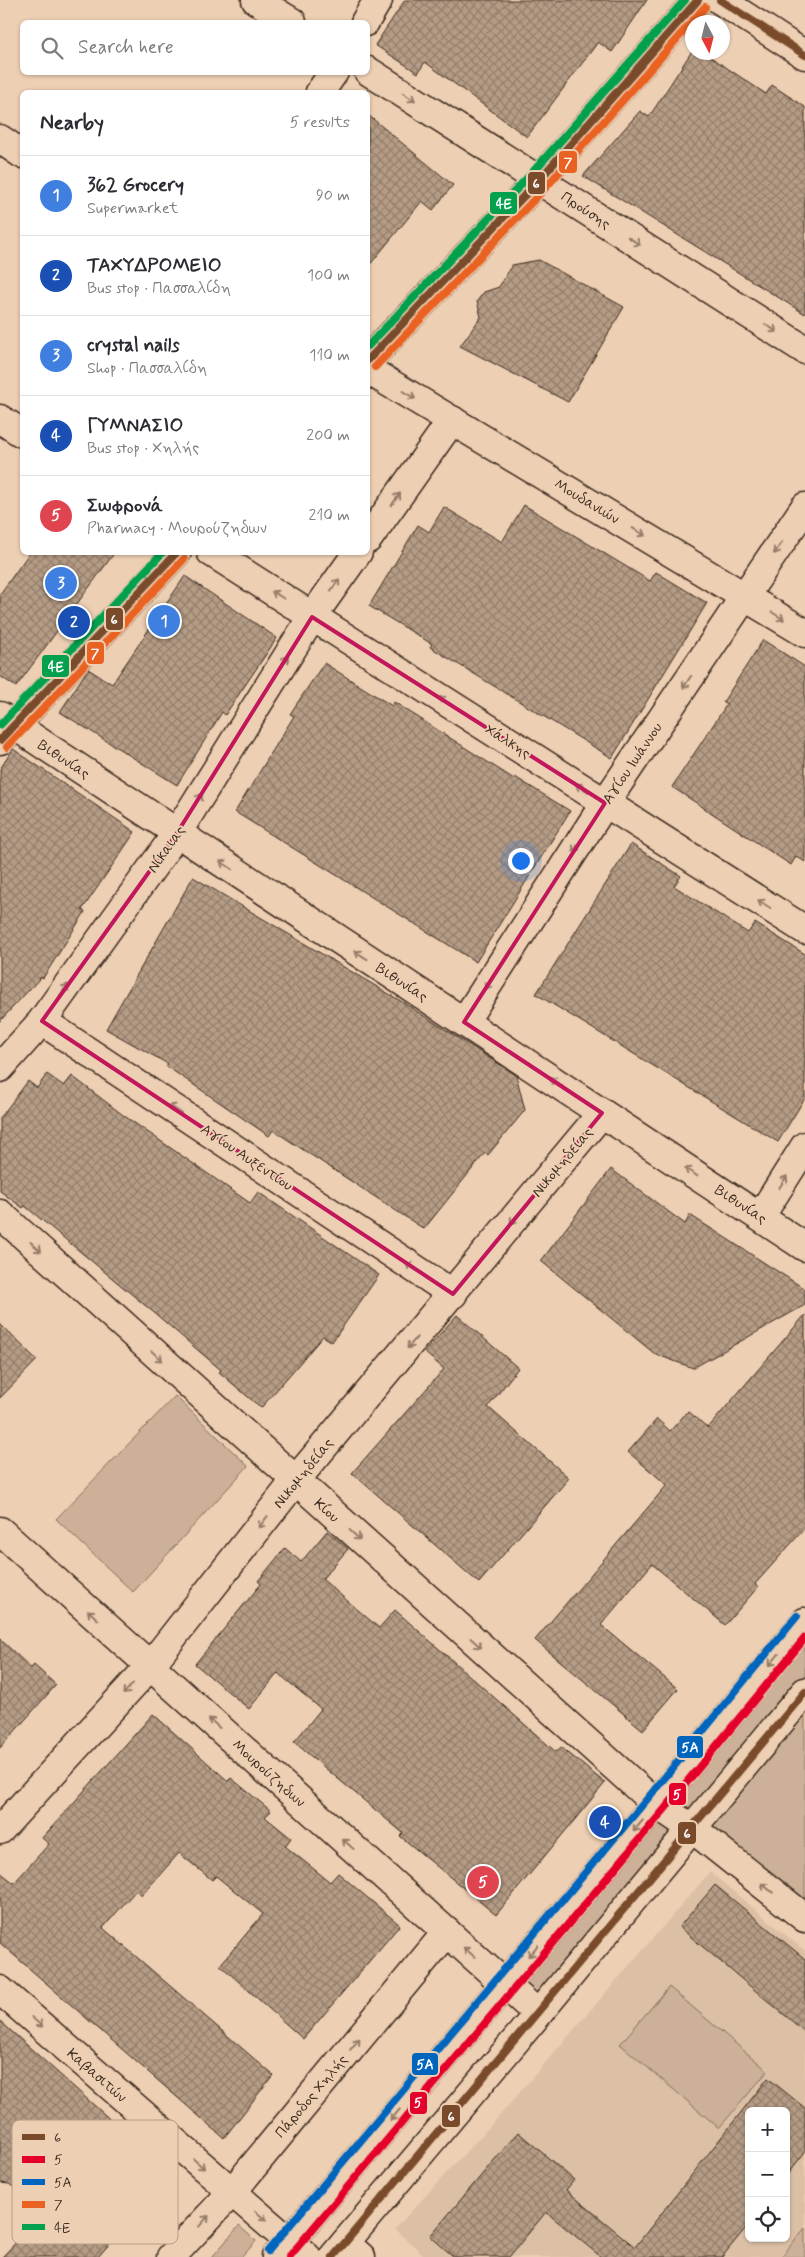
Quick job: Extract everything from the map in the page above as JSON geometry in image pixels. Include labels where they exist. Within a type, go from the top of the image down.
[{"type":"street","points":[[256,0],[289,20]]},
{"type":"street","points":[[366,20],[378,0]]},
{"type":"street","points":[[370,358],[539,180],[698,0]]},
{"type":"street","points":[[720,0],[805,55]]},
{"type":"street","name":"Προύσης","points":[[370,72],[805,350]]},
{"type":"street","points":[[321,90],[332,75]]},
{"type":"street","points":[[0,139],[20,153]]},
{"type":"street","name":"Μουδανιών","points":[[370,371],[805,633]]},
{"type":"street","points":[[0,419],[20,432]]},
{"type":"street","points":[[370,536],[452,420]]},
{"type":"street","name":"Αγίου Ιωάννου","points":[[464,1022],[605,803],[805,507]]},
{"type":"street","points":[[5,727],[174,555]]},
{"type":"street","name":"Χάλκης","points":[[216,555],[805,930]]},
{"type":"street","name":"Νίκαιας","points":[[0,1068],[42,1020],[178,833],[312,617],[356,555]]},
{"type":"street","name":"Βιθυνίας","points":[[5,727],[178,833],[805,1247]]},
{"type":"street","name":"Αγίου Αυξεντίου","points":[[42,1020],[453,1294]]},
{"type":"street","name":"Νικομηδείας","points":[[0,1830],[150,1666],[295,1481],[453,1294],[602,1113]]},
{"type":"street","points":[[760,1217],[805,1146]]},
{"type":"street","name":"Κίου","points":[[0,1214],[656,1804],[693,1829],[805,1918]]},
{"type":"street","name":"Μουρούζηδων","points":[[0,1531],[538,2014]]},
{"type":"street","points":[[291,2251],[505,1985],[805,1622]]},
{"type":"street","points":[[346,2252],[538,2014],[805,1692]]},
{"type":"street","name":"Πάροδος Χηλής","points":[[171,2257],[232,2192],[447,1932]]},
{"type":"street","name":"Καβασιτών","points":[[0,1990],[149,2120]]},
{"type":"street","name":"Καβασιτών","points":[[178,2145],[232,2192],[291,2251]]},
{"type":"highlighted area","points":[[312,617],[605,803],[464,1022],[602,1113],[453,1294],[42,1021],[177,833]]},
{"type":"shaded area","points":[[175,1396],[248,1466],[133,1592],[56,1519]]},
{"type":"shaded area","points":[[805,1624],[805,1690],[693,1827],[658,1804]]},
{"type":"shaded area","points":[[805,1696],[805,1910],[698,1824]]},
{"type":"shaded area","points":[[655,1807],[691,1829],[538,2011],[507,1985]]},
{"type":"shaded area","points":[[710,1872],[805,1951],[805,2228],[781,2257],[426,2257],[395,2229],[501,2114]]},
{"type":"shaded area","points":[[669,1987],[768,2071],[719,2128],[620,2044]]},
{"type":"shaded area","points":[[239,2226],[256,2241],[242,2257],[212,2257]]},
{"type":"shaded area","points":[[805,2228],[805,2257],[781,2257]]},
{"type":"building","points":[[405,0],[647,0],[612,52],[598,42],[527,137],[425,62],[418,73],[375,45]]},
{"type":"building","points":[[686,60],[715,60],[766,94],[772,85],[805,107],[805,314],[583,176],[640,111],[649,117]]},
{"type":"building","points":[[370,117],[453,185],[433,210],[422,201],[370,265]]},
{"type":"building","points":[[539,260],[624,307],[568,402],[460,346],[481,317],[477,301],[484,292],[499,287],[512,265]]},
{"type":"building","points":[[524,505],[650,581],[656,572],[707,603],[612,758],[430,647],[432,644],[369,606],[418,525],[429,532],[444,507],[502,542]]},
{"type":"building","points":[[28,555],[113,555],[16,687],[0,676],[0,594]]},
{"type":"building","points":[[185,576],[277,638],[225,715],[222,712],[177,785],[60,712],[88,669],[112,684]]},
{"type":"building","points":[[763,640],[805,667],[805,862],[796,856],[791,865],[672,787],[727,704],[723,702]]},
{"type":"building","points":[[324,663],[392,706],[394,702],[514,779],[515,777],[570,811],[476,962],[235,812],[294,716],[290,714]]},
{"type":"building","points":[[13,749],[135,832],[82,910],[85,912],[43,978],[41,977],[0,1021],[0,769]]},
{"type":"building","points":[[631,844],[681,876],[674,886],[748,933],[755,923],[805,954],[805,1098],[778,1142],[536,994]]},
{"type":"building","points":[[193,877],[404,1003],[516,1075],[525,1110],[488,1155],[485,1153],[424,1229],[273,1130],[269,1136],[166,1066],[168,1064],[106,1029]]},
{"type":"building","points":[[47,1074],[64,1086],[72,1076],[123,1115],[250,1203],[258,1192],[379,1275],[332,1342],[323,1336],[261,1408],[219,1372],[221,1370],[158,1316],[25,1206],[23,1208],[0,1191],[0,1118],[28,1081],[37,1088]]},
{"type":"building","points":[[611,1169],[685,1224],[690,1215],[805,1289],[805,1305],[693,1368],[655,1354],[541,1261]]},
{"type":"building","points":[[457,1315],[518,1368],[488,1407],[569,1478],[479,1583],[352,1473],[444,1369],[424,1352]]},
{"type":"building","points":[[805,1315],[805,1528],[755,1584],[758,1587],[725,1625],[652,1564],[601,1625],[678,1689],[643,1730],[535,1640],[667,1485],[628,1452],[657,1419],[670,1431],[688,1411],[708,1428]]},
{"type":"building","points":[[0,1324],[37,1360],[0,1398]]},
{"type":"building","points":[[327,1531],[348,1549],[322,1579],[379,1628],[395,1610],[556,1752],[561,1747],[605,1783],[496,1915],[400,1836],[403,1833],[294,1742],[321,1709],[278,1673],[249,1709],[195,1664],[261,1584],[258,1581],[285,1548],[301,1562]]},
{"type":"building","points":[[0,1639],[31,1668],[34,1665],[56,1685],[0,1748]]},
{"type":"building","points":[[153,1714],[228,1781],[231,1778],[271,1811],[265,1817],[291,1838],[285,1846],[330,1882],[338,1873],[400,1925],[303,2039],[220,1965],[263,1914],[216,1876],[212,1880],[179,1853],[142,1895],[136,1890],[103,1928],[273,2075],[224,2138],[0,1943],[0,1872],[14,1883],[49,1844],[42,1838]]},
{"type":"building","points":[[715,1885],[805,1959],[805,2032],[679,1927]]},
{"type":"building","points":[[0,2021],[111,2120],[12,2120],[12,2186],[0,2183]]},
{"type":"building","points":[[768,2078],[805,2108],[805,2152],[790,2171],[790,2107],[745,2107]]},
{"type":"building","points":[[745,2107],[745,2229],[722,2257],[601,2257],[546,2212],[509,2257],[454,2257],[430,2236],[518,2132],[574,2180],[566,2190],[635,2247]]},
{"type":"building","points":[[15,2244],[109,2244],[98,2257],[2,2257]]},
{"type":"transit line","name":"4Ε","points":[[370,344],[532,173],[685,0]]},
{"type":"transit line","name":"6","points":[[370,358],[539,180],[698,0]]},
{"type":"transit line","name":"6","points":[[720,0],[805,55]]},
{"type":"transit line","name":"7","points":[[375,367],[546,187],[705,7]]},
{"type":"transit line","name":"4Ε","points":[[0,725],[160,555]]},
{"type":"transit line","name":"6","points":[[0,740],[174,555]]},
{"type":"transit line","name":"7","points":[[7,747],[184,559]]},
{"type":"transit line","name":"5Α","points":[[268,2251],[648,1798],[797,1616]]},
{"type":"transit line","name":"5","points":[[289,2257],[664,1810],[805,1638]]},
{"type":"transit line","name":"6","points":[[333,2257],[805,1692]]},
{"type":"place","name":"crystal nails","points":[[61,583]]},
{"type":"place","name":"362 Grocery","points":[[164,621]]},
{"type":"place","name":"ΤΑΧΥΔΡΟΜΕΙΟ","points":[[74,622]]},
{"type":"place","name":"ΓΥΜΝΑΣΙΟ","points":[[605,1822]]},
{"type":"place","name":"Σωφρονά","points":[[483,1882]]}]
